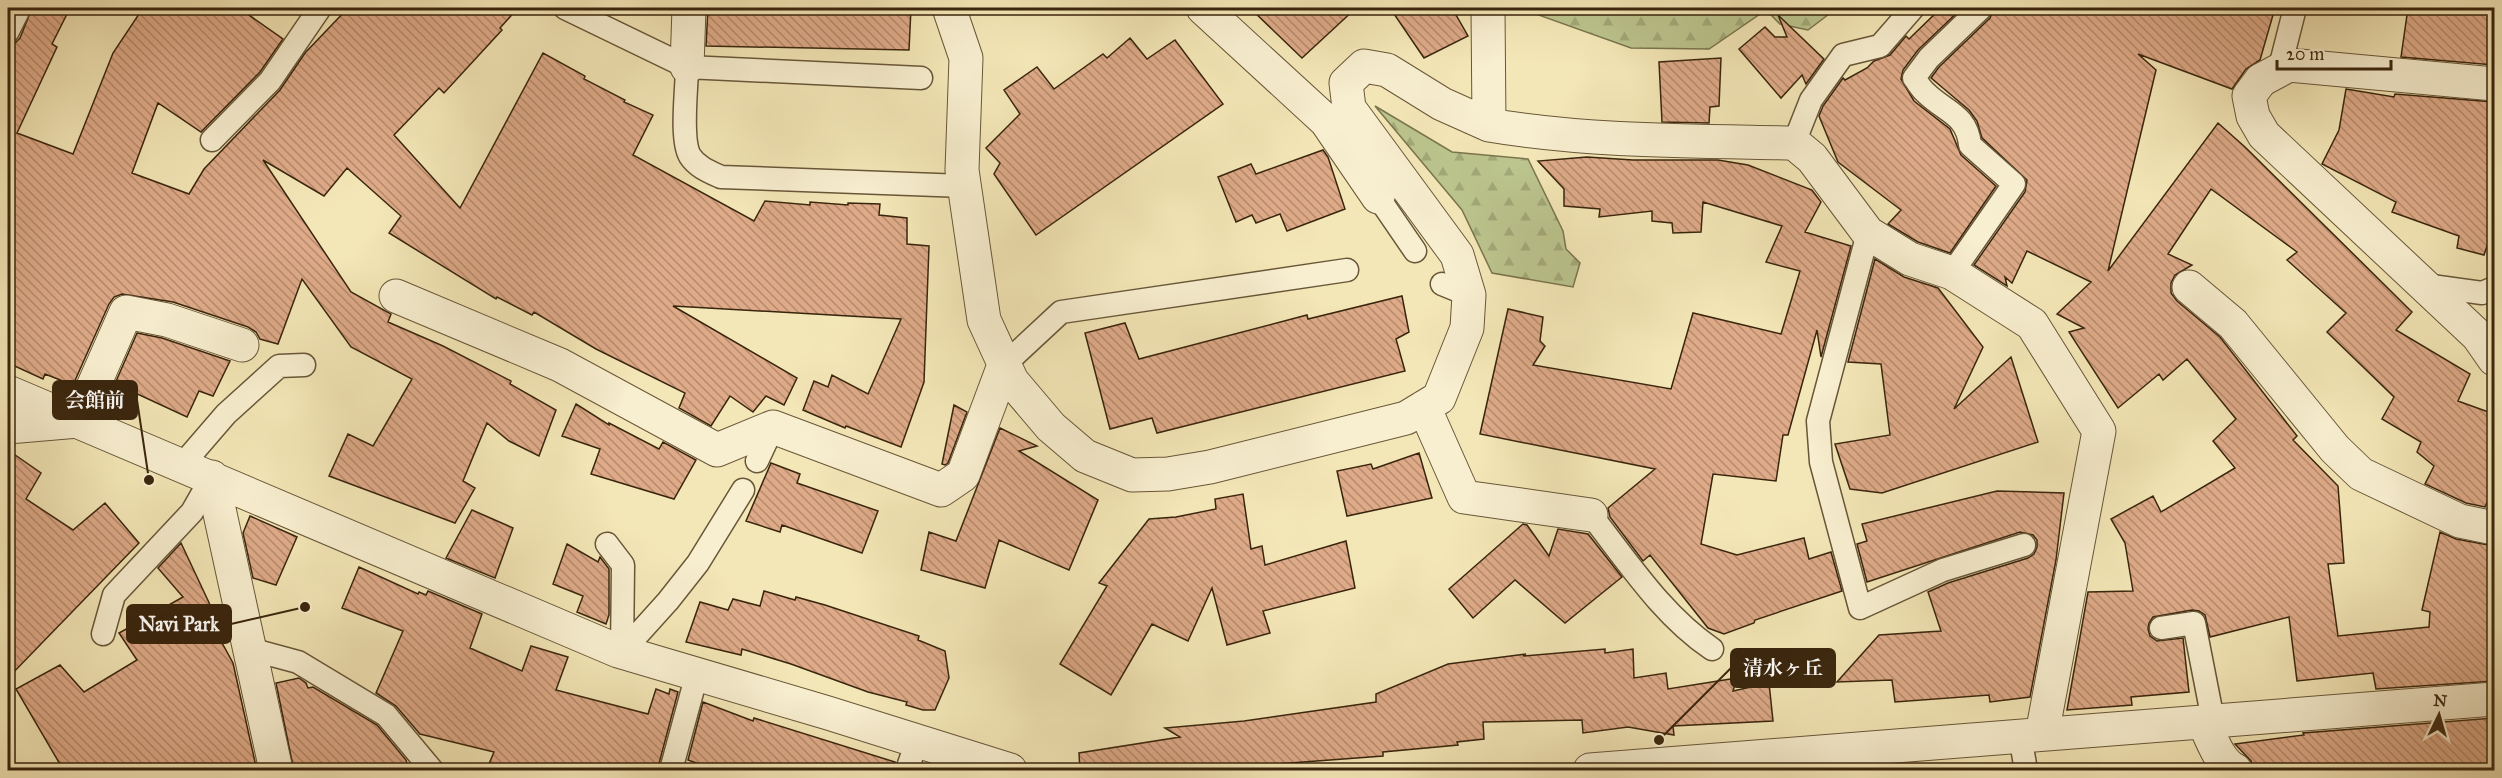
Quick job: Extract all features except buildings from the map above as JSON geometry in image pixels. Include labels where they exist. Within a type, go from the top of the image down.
[{"type":"street","points":[[687,68],[689,8]]},
{"type":"street","points":[[1203,8],[1326,122],[1378,196]]},
{"type":"street","points":[[1488,8],[1490,125]]},
{"type":"street","points":[[959,12],[966,57],[962,170],[984,320],[1012,381],[1052,427],[1085,456],[1132,475],[1167,474],[1210,467],[1406,418],[1438,398],[1467,328],[1456,290],[1457,255],[1349,108],[1346,83],[1364,66],[1387,70],[1442,104],[1490,125],[1530,132],[1636,139],[1794,143],[1812,158],[1868,233],[1910,259],[1952,273],[2032,324],[2099,431],[2031,735]]},
{"type":"street","points":[[2494,84],[2289,65],[2261,80],[2249,96],[2253,116],[2264,135],[2478,336],[2494,359]]},
{"type":"street","points":[[2189,287],[2233,324],[2335,449],[2361,474],[2460,521],[2494,528]]},
{"type":"street","points":[[396,296],[560,365],[717,450],[772,427],[941,490],[963,475],[1004,365]]},
{"type":"street","points":[[78,421],[126,312],[167,320],[242,345]]},
{"type":"street","points":[[8,392],[212,477],[276,495],[622,652],[697,674],[912,756],[1010,771]]},
{"type":"street","points":[[1424,407],[1464,497],[1591,515]]},
{"type":"street","points":[[8,427],[78,421]]},
{"type":"street","points":[[212,477],[276,771]]},
{"type":"street","points":[[1603,770],[1790,762],[2031,735],[2494,699]]},
{"type":"street","points":[[2208,721],[2217,750],[2228,767],[2235,771]]},
{"type":"lane","points":[[212,140],[270,81],[320,8]]},
{"type":"lane","points":[[565,8],[687,68],[921,78]]},
{"type":"lane","points":[[1794,143],[1811,100],[1843,55],[1880,46],[1913,8]]},
{"type":"lane","points":[[1952,273],[2014,184],[1970,145],[1969,133],[1963,121],[1925,93],[1914,78],[1929,58],[1982,8]]},
{"type":"lane","points":[[2279,71],[2295,8]]},
{"type":"lane","points":[[8,31],[19,9]]},
{"type":"lane","points":[[687,68],[686,142],[690,156],[703,169],[721,177],[964,186]]},
{"type":"lane","points":[[1378,196],[1415,251]]},
{"type":"lane","points":[[1868,233],[1818,421],[1821,462],[1860,608],[1943,570],[2024,545]]},
{"type":"lane","points":[[1004,365],[1061,312],[1347,270]]},
{"type":"lane","points":[[2424,285],[2482,293],[2494,288]]},
{"type":"lane","points":[[182,465],[226,414],[279,366],[304,365]]},
{"type":"lane","points":[[757,461],[772,427]]},
{"type":"lane","points":[[104,634],[114,595],[192,512],[212,477]]},
{"type":"lane","points":[[622,652],[668,601],[698,563],[743,490]]},
{"type":"lane","points":[[1591,515],[1671,616],[1712,649]]},
{"type":"lane","points":[[607,544],[623,565],[622,652]]},
{"type":"lane","points":[[2162,628],[2194,623],[2208,721]]},
{"type":"lane","points":[[250,649],[298,662],[386,715],[432,771]]},
{"type":"lane","points":[[671,771],[697,674]]},
{"type":"lane","points":[[2026,771],[2031,735]]},
{"type":"green space","points":[[1519,8],[1837,8],[1808,30],[1780,24],[1766,10],[1709,49],[1631,48]]},
{"type":"green space","points":[[1375,106],[1452,152],[1528,159],[1563,231],[1566,249],[1580,263],[1573,287],[1492,273],[1462,210]]},
{"type":"place","name":"会館前","points":[[149,480]]},
{"type":"place","name":"Navi Park","points":[[305,607]]},
{"type":"place","name":"清水ヶ丘","points":[[1659,740]]}]
